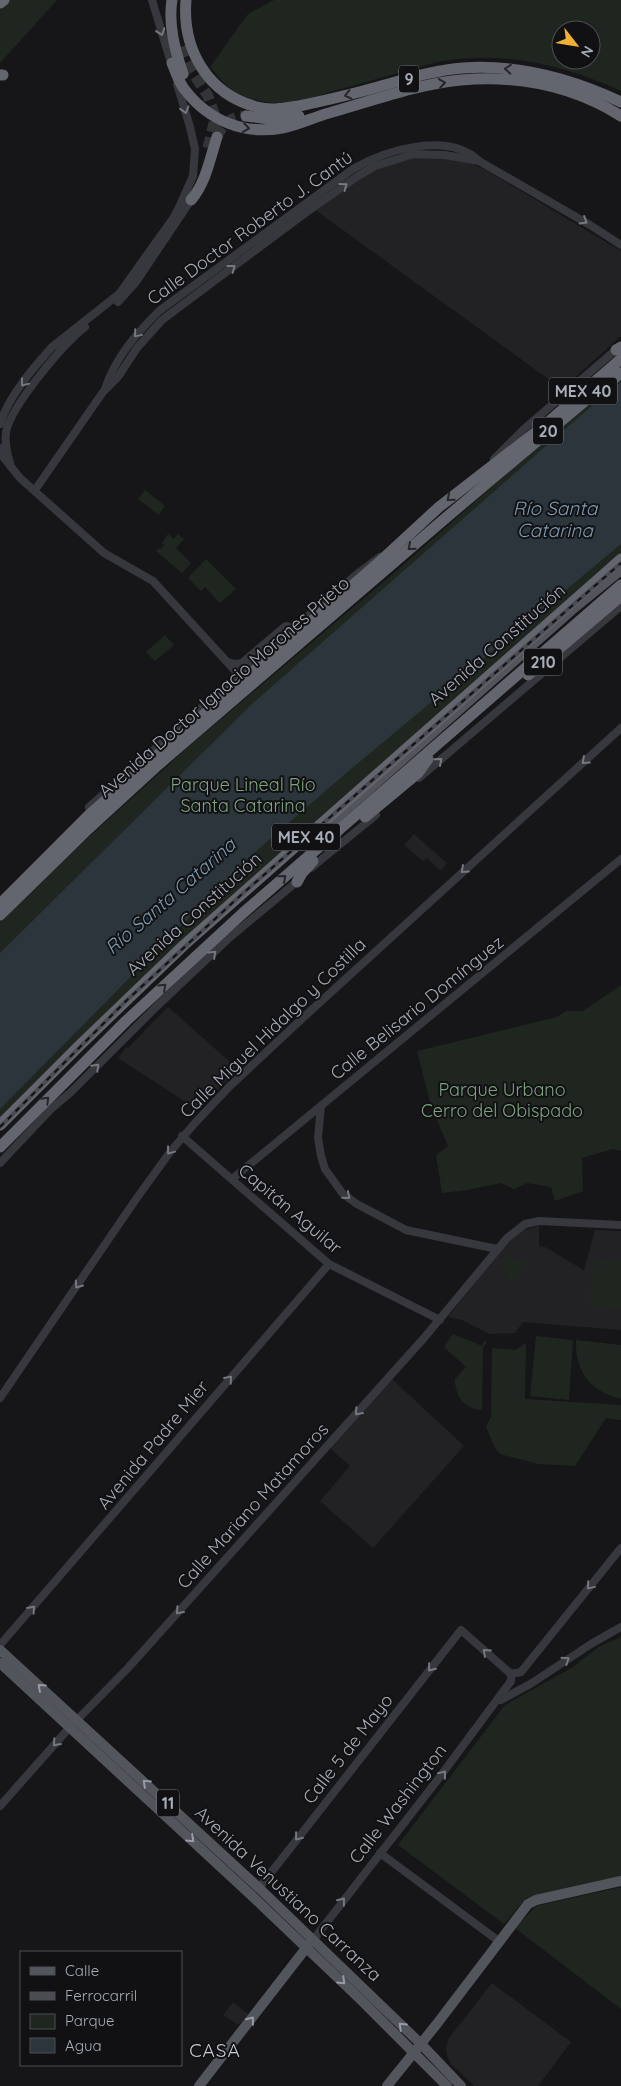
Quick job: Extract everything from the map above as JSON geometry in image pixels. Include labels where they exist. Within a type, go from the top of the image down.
[{"type":"highway","points":[[0,3],[4,0]]},
{"type":"highway","name":"9","points":[[172,0],[170,11],[173,39],[190,96],[208,114],[226,123],[249,129],[283,128],[352,106],[435,84],[461,80],[513,80],[567,90],[592,99],[621,114]]},
{"type":"highway","points":[[178,0],[177,24],[181,47]]},
{"type":"highway","name":"9","points":[[186,0],[188,36],[200,65],[223,92],[239,101],[258,108],[299,106],[435,72],[470,68],[516,70],[545,75],[587,87],[621,102]]},
{"type":"highway","points":[[172,64],[184,89],[190,96]]},
{"type":"highway","points":[[246,116],[284,119],[352,106]]},
{"type":"highway","points":[[191,200],[197,193],[204,177],[217,137]]},
{"type":"highway","points":[[191,200],[205,158]]},
{"type":"highway","name":"MEX 40","points":[[545,425],[620,350]]},
{"type":"highway","name":"Avenida Doctor Ignacio Morones Prieto","points":[[0,915],[85,832],[201,728],[619,373]]},
{"type":"highway","name":"Avenida Doctor Ignacio Morones Prieto","points":[[0,904],[89,815],[375,566],[439,507],[545,425]]},
{"type":"highway","name":"Avenida Doctor Ignacio Morones Prieto","points":[[477,492],[545,425]]},
{"type":"highway","name":"Avenida Constitución","points":[[0,1125],[184,945],[621,559]]},
{"type":"highway","points":[[497,691],[513,671],[621,575]]},
{"type":"highway","name":"Avenida Constitución","points":[[0,1148],[126,1020],[236,919],[621,585]]},
{"type":"highway","name":"210","points":[[462,722],[477,715],[621,596]]},
{"type":"highway","points":[[201,728],[238,688],[240,683],[239,675]]},
{"type":"highway","points":[[297,882],[310,864],[418,773],[433,748]]},
{"type":"highway","points":[[0,1156],[20,1132],[23,1124]]},
{"type":"main road","name":"Avenida Constitución","points":[[0,1132],[100,1032],[217,921],[572,610],[621,570]]},
{"type":"main road","name":"Avenida Venustiano Carranza","points":[[0,1650],[142,1793],[310,1944],[418,2048],[447,2086]]},
{"type":"main road","name":"Avenida Venustiano Carranza","points":[[0,1663],[74,1723],[259,1888],[310,1944]]},
{"type":"main road","points":[[387,2086],[531,1901],[621,1881]]},
{"type":"main road","name":"Calle Washington","points":[[199,2086],[310,1944]]},
{"type":"main road","points":[[433,2057],[433,2038],[436,2025]]},
{"type":"main road","name":"Avenida Venustiano Carranza","points":[[418,2048],[433,2057],[461,2086]]},
{"type":"street","points":[[0,424],[12,398],[52,347],[119,294],[174,217],[193,176],[195,149],[190,127],[152,0]]},
{"type":"street","name":"Calle Doctor Roberto J. Cantú","points":[[35,490],[104,392],[110,373],[121,354],[159,311],[359,165],[386,153],[413,146],[428,146],[471,153],[479,161],[621,245]]},
{"type":"street","points":[[11,467],[5,440],[10,420],[52,362],[79,332],[126,294],[191,200]]},
{"type":"street","name":"20","points":[[477,476],[512,440],[620,350]]},
{"type":"street","points":[[44,356],[52,362]]},
{"type":"street","points":[[0,448],[4,458],[20,478],[111,559],[139,572],[153,582],[239,675]]},
{"type":"street","name":"Avenida Doctor Ignacio Morones Prieto","points":[[26,877],[38,859],[84,813],[225,687],[373,560],[386,555]]},
{"type":"street","points":[[0,1163],[52,1109],[72,1092],[228,939],[621,606]]},
{"type":"street","points":[[228,662],[234,664],[242,663],[286,626],[294,628]]},
{"type":"street","points":[[225,687],[230,672],[228,662]]},
{"type":"street","name":"Calle Miguel Hidalgo y Costilla","points":[[0,1398],[130,1208],[182,1136],[230,1086],[306,1015],[621,728]]},
{"type":"street","name":"Calle Belisario Domínguez","points":[[232,1179],[621,859]]},
{"type":"street","points":[[321,1106],[318,1138],[321,1156],[325,1170],[343,1194],[390,1224],[419,1234],[497,1249]]},
{"type":"street","name":"Capitán Aguilar","points":[[182,1136],[329,1264],[440,1320]]},
{"type":"street","name":"Calle Mariano Matamoros","points":[[0,1806],[74,1723],[124,1672],[440,1320],[506,1238],[525,1224],[539,1222],[621,1225]]},
{"type":"street","name":"Avenida Padre Mier","points":[[0,1645],[329,1264]]},
{"type":"street","points":[[526,1687],[520,1679],[521,1672],[621,1548]]},
{"type":"street","points":[[495,1704],[506,1696],[526,1687],[591,1644],[621,1627]]},
{"type":"street","name":"Calle 5 de Mayo","points":[[259,1888],[461,1630],[510,1674]]},
{"type":"street","points":[[510,1674],[521,1672]]},
{"type":"street","name":"Calle Washington","points":[[310,1944],[495,1704],[511,1681],[510,1674]]},
{"type":"street","points":[[380,1853],[500,1942]]},
{"type":"shaded area","points":[[437,155],[465,160],[489,172],[621,251],[621,336],[562,389],[314,209],[363,174],[407,156]]},
{"type":"shaded area","points":[[414,834],[447,863],[441,871],[427,858],[423,861],[404,845]]},
{"type":"shaded area","points":[[168,1007],[238,1069],[198,1110],[118,1058],[126,1047],[128,1048]]},
{"type":"shaded area","points":[[539,1226],[539,1246],[545,1247],[584,1270],[595,1230],[621,1231],[621,1330],[523,1322],[515,1333],[489,1334],[462,1320],[448,1317],[505,1244],[523,1230]]},
{"type":"shaded area","points":[[392,1379],[464,1446],[373,1548],[320,1501],[350,1466],[330,1448]]},
{"type":"shaded area","points":[[492,1983],[571,2042],[538,2086],[474,2086],[451,2064],[447,2056],[446,2048],[449,2038]]},
{"type":"shaded area","points":[[233,2002],[248,2014],[242,2023],[237,2024],[223,2015]]},
{"type":"green space","points":[[9,0],[57,0],[0,63],[0,8]]},
{"type":"green space","points":[[274,0],[621,0],[621,91],[565,70],[601,70],[601,20],[551,20],[551,66],[512,59],[490,58],[443,61],[300,102],[274,103],[247,98],[232,90],[210,67],[248,14]]},
{"type":"green space","name":"Río Santa Catarina","points":[[621,379],[621,557],[258,878],[0,1123],[0,918],[188,747],[395,572],[578,411]]},
{"type":"green space","points":[[145,490],[165,506],[159,515],[138,499]]},
{"type":"green space","points":[[168,534],[174,539],[178,534],[184,539],[176,548],[191,563],[182,573],[156,551],[164,545],[162,543]]},
{"type":"green space","points":[[206,559],[236,589],[220,603],[205,587],[201,591],[188,578]]},
{"type":"green space","points":[[165,635],[174,645],[155,661],[146,652]]},
{"type":"green space","name":"Parque Urbano Cerro del Obispado","points":[[621,985],[621,1151],[613,1149],[582,1158],[583,1191],[555,1201],[551,1187],[527,1183],[514,1189],[501,1183],[442,1193],[436,1155],[448,1146],[431,1106],[417,1051],[557,1017],[566,1011],[583,1011]]},
{"type":"green space","points":[[509,1256],[512,1256],[512,1259],[528,1260],[512,1286],[501,1266]]},
{"type":"green space","points":[[594,1259],[621,1262],[621,1309],[589,1306]]},
{"type":"green space","points":[[453,1334],[482,1346],[484,1341],[487,1341],[483,1348],[482,1410],[466,1404],[457,1391],[455,1379],[466,1367],[444,1347]]},
{"type":"green space","points":[[536,1336],[573,1340],[569,1400],[530,1396]]},
{"type":"green space","points":[[576,1340],[621,1345],[621,1399],[601,1391],[586,1378],[578,1362]]},
{"type":"green space","points":[[526,1343],[525,1399],[621,1405],[621,1420],[606,1418],[575,1466],[538,1464],[500,1454],[495,1448],[486,1427],[491,1417],[492,1348],[516,1350]]},
{"type":"green space","points":[[621,1637],[621,1876],[526,1898],[504,1924],[398,1845],[505,1705],[573,1667],[600,1646]]},
{"type":"green space","points":[[621,1887],[621,2009],[515,1928],[536,1906]]},
{"type":"water","name":"Río Santa Catarina","points":[[621,382],[621,544],[345,774],[246,860],[0,1109],[0,953],[252,704]]},
{"type":"tunnel","points":[[181,47],[190,68],[208,96],[214,113],[214,123],[207,152]]},
{"type":"tunnel","points":[[217,137],[222,128],[232,119],[246,116]]},
{"type":"railway","points":[[0,1127],[126,1001],[241,895],[621,563]]},
{"type":"district","name":"CASA","points":[[215,2050]]},
{"type":"park label","name":"Parque Lineal Río Santa Catarina","points":[[243,795]]}]
